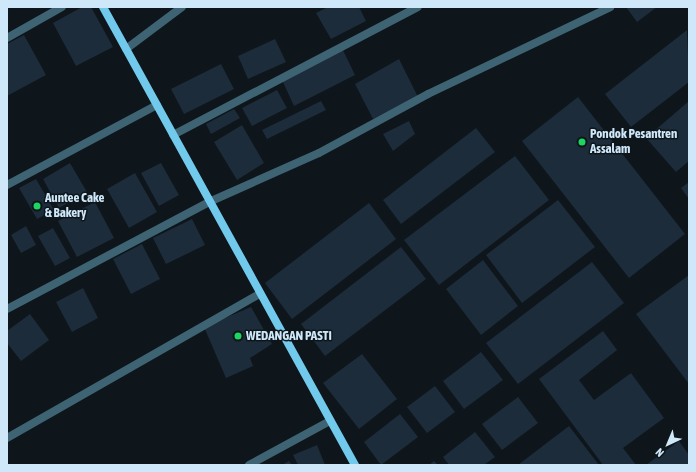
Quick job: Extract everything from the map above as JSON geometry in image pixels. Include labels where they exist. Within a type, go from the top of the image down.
[{"type":"street","points":[[7,38],[62,7]]},
{"type":"street","points":[[103,7],[259,294],[355,465]]},
{"type":"street","points":[[126,49],[182,7]]},
{"type":"street","points":[[173,135],[418,7]]},
{"type":"street","points":[[7,309],[209,202],[319,153],[428,94],[610,7]]},
{"type":"street","points":[[7,184],[157,105]]},
{"type":"street","points":[[7,438],[259,294]]},
{"type":"street","points":[[249,465],[330,421]]},
{"type":"building","points":[[82,7],[91,7],[113,47],[76,66],[53,23]]},
{"type":"building","points":[[328,7],[359,7],[366,21],[331,39],[316,13]]},
{"type":"building","points":[[626,7],[657,7],[637,22]]},
{"type":"building","points":[[687,30],[689,82],[631,127],[605,94]]},
{"type":"building","points":[[24,35],[46,75],[7,96],[7,44]]},
{"type":"building","points":[[275,39],[286,62],[248,79],[238,56]]},
{"type":"building","points":[[343,50],[355,75],[294,106],[282,80]]},
{"type":"building","points":[[399,59],[418,97],[373,119],[355,84]]},
{"type":"building","points":[[221,64],[234,89],[184,114],[171,89]]},
{"type":"building","points":[[277,90],[287,108],[252,126],[242,108]]},
{"type":"building","points":[[578,97],[685,234],[629,278],[522,141]]},
{"type":"building","points":[[321,101],[326,110],[267,139],[262,130]]},
{"type":"building","points":[[689,101],[689,161],[676,172],[646,138]]},
{"type":"building","points":[[234,109],[240,118],[211,134],[206,124]]},
{"type":"building","points":[[409,121],[415,134],[393,151],[383,134]]},
{"type":"building","points":[[242,125],[264,163],[237,180],[214,142]]},
{"type":"building","points":[[476,128],[495,152],[401,224],[383,200]]},
{"type":"building","points":[[515,156],[549,200],[439,285],[404,240]]},
{"type":"building","points":[[70,163],[87,192],[59,208],[43,179]]},
{"type":"building","points":[[161,163],[179,195],[159,206],[141,173]]},
{"type":"building","points":[[135,173],[157,212],[129,228],[107,189]]},
{"type":"building","points":[[36,179],[54,210],[37,219],[19,188]]},
{"type":"building","points":[[689,182],[689,199],[681,188]]},
{"type":"building","points":[[558,200],[595,247],[522,303],[486,255]]},
{"type":"building","points":[[95,202],[114,238],[77,257],[58,221]]},
{"type":"building","points":[[369,203],[396,239],[292,319],[265,283]]},
{"type":"building","points":[[192,219],[205,245],[166,264],[153,238]]},
{"type":"building","points":[[26,226],[36,245],[21,253],[11,235]]},
{"type":"building","points":[[53,228],[70,258],[55,266],[38,236]]},
{"type":"building","points":[[142,244],[160,279],[131,294],[113,259]]},
{"type":"building","points":[[401,247],[426,279],[325,356],[301,324]]},
{"type":"building","points":[[483,260],[518,306],[481,335],[446,289]]},
{"type":"building","points":[[592,262],[624,303],[518,384],[486,343]]},
{"type":"building","points":[[689,275],[689,384],[636,314]]},
{"type":"building","points":[[83,288],[98,318],[72,332],[56,302]]},
{"type":"building","name":"WEDANGAN PASTI","points":[[251,307],[272,344],[250,358],[253,366],[226,378],[204,327]]},
{"type":"building","points":[[30,314],[49,340],[21,361],[7,343],[7,331]]},
{"type":"building","points":[[603,331],[617,350],[579,380],[594,400],[631,373],[664,418],[623,448],[636,465],[603,465],[539,379]]},
{"type":"building","points":[[481,352],[503,380],[464,409],[443,381]]},
{"type":"building","points":[[362,354],[397,399],[359,429],[323,383]]},
{"type":"building","points":[[435,386],[455,412],[427,433],[407,407]]},
{"type":"building","points":[[518,397],[538,423],[502,450],[482,424]]},
{"type":"building","points":[[400,414],[418,437],[381,465],[364,442]]},
{"type":"building","points":[[569,426],[599,465],[518,465],[544,445]]},
{"type":"building","points":[[475,432],[495,457],[484,465],[449,465],[443,457]]},
{"type":"building","points":[[679,441],[689,455],[689,465],[646,465]]},
{"type":"building","points":[[317,445],[325,465],[298,465],[293,455]]},
{"type":"building","points":[[289,461],[292,465],[282,465]]},
{"type":"building","points":[[434,461],[438,465],[429,465]]},
{"type":"place","name":"Pondok Pesantren Assalam","points":[[582,142]]},
{"type":"place","name":"Auntee Cake & Bakery","points":[[37,206]]},
{"type":"place","name":"WEDANGAN PASTI","points":[[238,336]]}]
